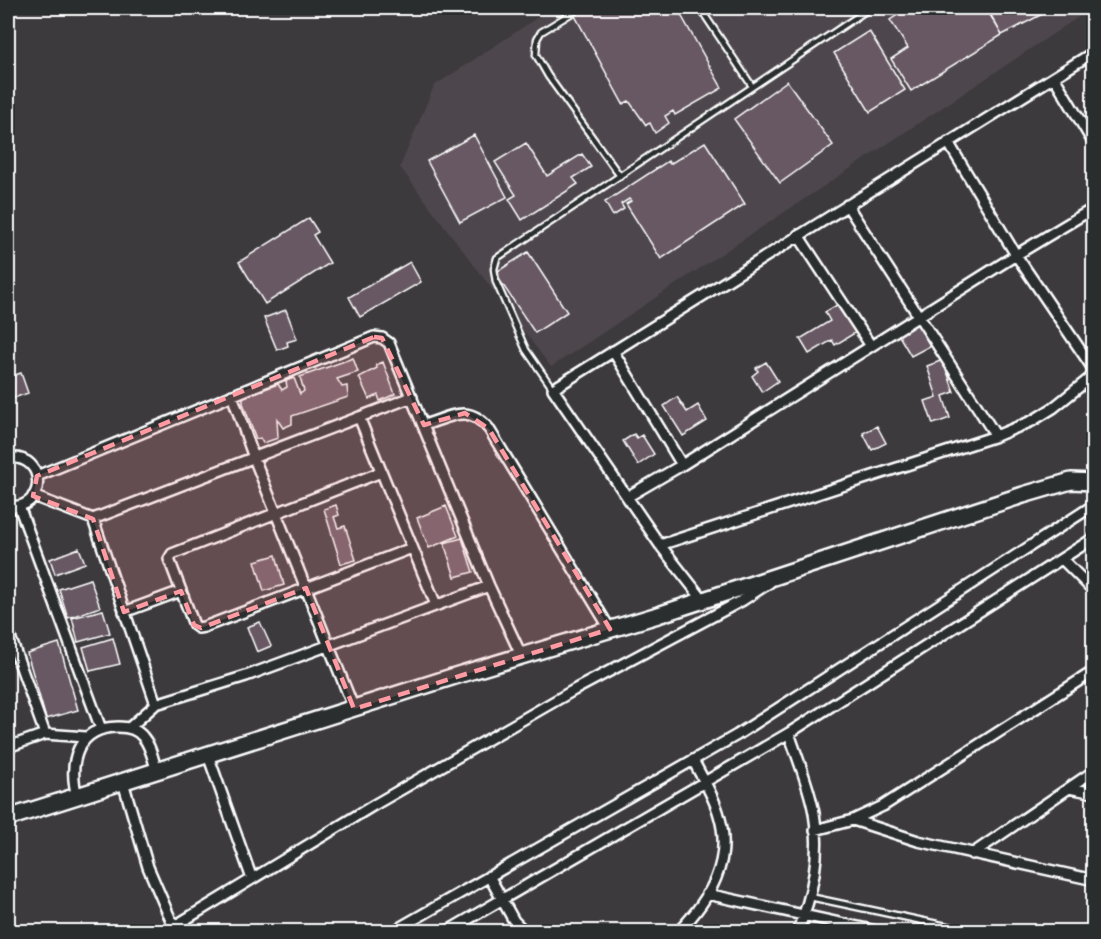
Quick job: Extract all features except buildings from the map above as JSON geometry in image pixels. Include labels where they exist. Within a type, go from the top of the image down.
[{"type":"main road","points":[[8,818],[703,600],[1023,495],[1071,482],[1094,469]]},
{"type":"main road","points":[[1071,482],[1094,482]]},
{"type":"street","points":[[703,600],[660,545],[553,389],[1094,52]]},
{"type":"street","points":[[1054,77],[1094,144]]},
{"type":"street","points":[[948,142],[1016,255],[1094,370]]},
{"type":"street","points":[[847,205],[996,436]]},
{"type":"street","points":[[627,497],[1094,208]]},
{"type":"street","points":[[798,235],[871,346]]},
{"type":"street","points":[[37,476],[374,337],[379,337],[389,343],[489,586],[522,657]]},
{"type":"street","points":[[613,351],[682,465]]},
{"type":"street","points":[[660,545],[996,436],[1032,421],[1053,408],[1094,375]]},
{"type":"street","points":[[232,395],[254,458],[354,709]]},
{"type":"street","points":[[33,496],[93,519],[412,397]]},
{"type":"street","points":[[424,425],[465,413],[473,414],[481,419],[610,629]]},
{"type":"street","points":[[359,417],[436,605]]},
{"type":"street","points":[[8,458],[26,461],[32,466],[37,476],[38,487],[27,503],[8,506]]},
{"type":"street","points":[[381,472],[171,554],[170,560],[194,626],[201,628],[412,548]]},
{"type":"street","points":[[392,932],[693,760],[817,686],[1094,505]]},
{"type":"street","points":[[19,506],[101,729]]},
{"type":"street","points":[[93,519],[156,704]]},
{"type":"street","points":[[446,932],[789,734],[1094,538]]},
{"type":"street","points":[[1062,559],[1094,591]]},
{"type":"street","points":[[123,782],[148,867],[175,929],[384,799],[574,690],[743,600],[786,572]]},
{"type":"street","points":[[129,728],[156,704],[246,676],[489,586]]},
{"type":"street","points":[[124,612],[181,591]]},
{"type":"street","points":[[8,631],[45,734]]},
{"type":"street","points":[[815,830],[853,820],[883,806],[1094,671]]},
{"type":"street","points":[[8,747],[45,734],[86,736],[101,729],[129,728],[139,733],[147,743],[157,772]]},
{"type":"street","points":[[789,734],[809,795],[815,830],[815,864],[810,897],[797,932]]},
{"type":"street","points":[[77,797],[74,786],[75,764],[78,749],[86,736]]},
{"type":"street","points":[[208,755],[252,879]]},
{"type":"street","points":[[678,932],[716,882],[721,868],[724,841],[719,814],[693,760]]},
{"type":"street","points":[[972,854],[1094,771]]},
{"type":"street","points":[[1069,788],[1094,793]]},
{"type":"street","points":[[853,820],[890,833],[972,854],[1094,880]]},
{"type":"street","points":[[489,876],[514,921],[525,932]]},
{"type":"street","points":[[708,894],[881,932]]},
{"type":"lane","points":[[580,8],[542,33],[537,39],[536,55],[544,70],[620,176]]},
{"type":"lane","points":[[700,8],[752,86]]},
{"type":"lane","points":[[553,389],[526,350],[496,282],[497,258],[870,8]]},
{"type":"lane","points":[[810,897],[975,932]]},
{"type":"highlighted area","points":[[374,337],[382,338],[424,425],[465,413],[489,429],[610,629],[354,709],[306,588],[201,628],[194,625],[181,591],[124,612],[93,519],[33,496],[37,476]]},
{"type":"shaded area","points":[[552,8],[1092,8],[551,367],[400,167],[434,86]]}]
